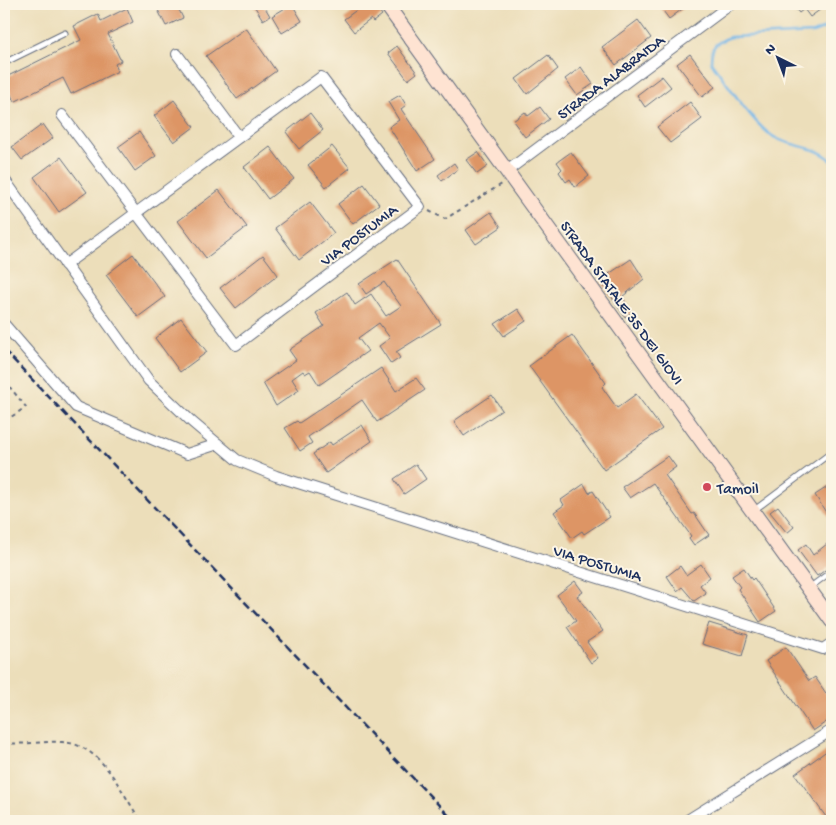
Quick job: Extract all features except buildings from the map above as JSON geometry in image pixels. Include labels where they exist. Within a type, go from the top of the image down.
[{"type":"main road","name":"STRADA STATALE 35 DEI GIOVI","points":[[386,4],[832,621]]},
{"type":"street","name":"STRADA ALABRAIDA","points":[[506,171],[731,4]]},
{"type":"street","points":[[178,54],[239,137]]},
{"type":"street","name":"VIA POSTUMIA","points":[[62,115],[136,213],[236,345],[420,207],[321,77],[239,137],[136,213],[65,265]]},
{"type":"street","name":"VIA POSTUMIA","points":[[4,179],[149,381],[237,460],[276,476],[823,649],[832,643]]},
{"type":"street","points":[[4,324],[76,407],[187,454],[218,444]]},
{"type":"street","points":[[686,821],[832,730]]},
{"type":"lane","points":[[4,63],[65,33]]},
{"type":"lane","points":[[753,511],[832,452]]},
{"type":"lane","points":[[809,589],[832,572]]},
{"type":"path","points":[[420,207],[445,219],[483,198],[504,183],[506,171]]},
{"type":"path","points":[[4,380],[26,407],[8,419],[4,412]]},
{"type":"path","points":[[4,743],[22,745],[62,742],[83,746],[100,760],[141,821]]},
{"type":"waterway","points":[[832,25],[813,33],[730,37],[715,46],[711,62],[750,115],[768,133],[783,141],[819,152],[832,161]]},
{"type":"railway","points":[[4,350],[454,821]]},
{"type":"place","name":"Tamoil","points":[[707,487]]}]
